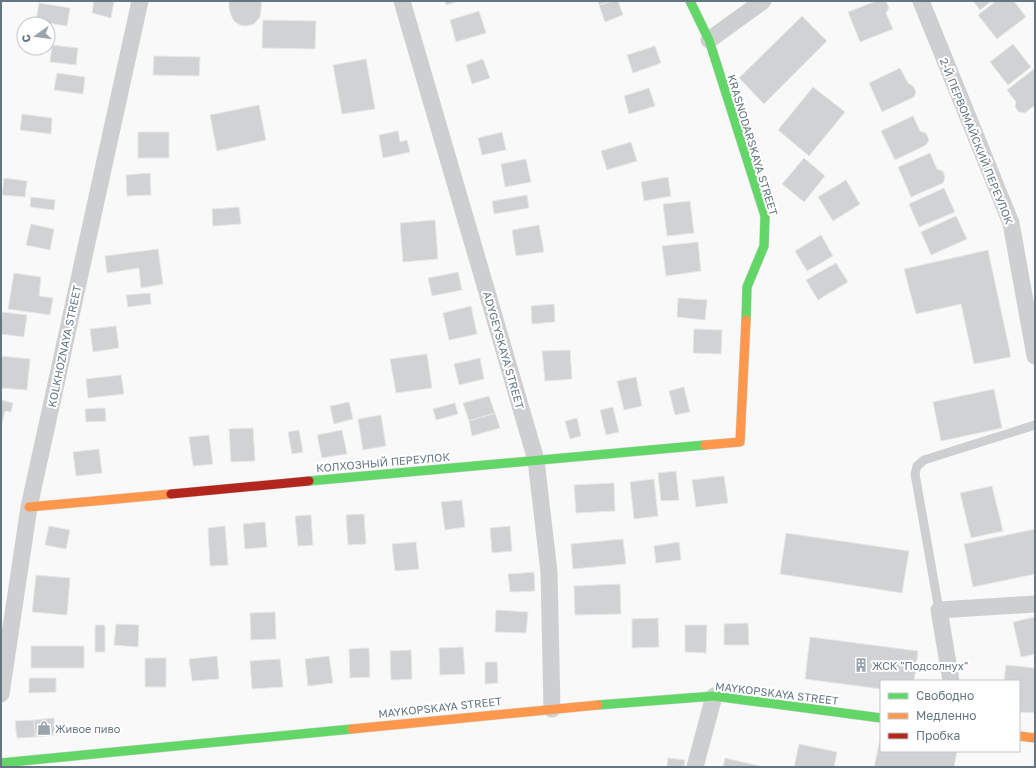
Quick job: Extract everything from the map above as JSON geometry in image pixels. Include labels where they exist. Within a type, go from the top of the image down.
[{"type":"street","name":"KOLKHOZNAYA STREET","points":[[1,694],[29,507],[140,1]]},
{"type":"street","name":"ADYGEYSKAYA STREET","points":[[402,1],[536,460],[549,572],[552,708]]},
{"type":"street","name":"KRASNODARSKAYA STREET","points":[[690,1],[709,40],[765,216],[764,246],[747,287],[740,442]]},
{"type":"street","points":[[709,40],[763,1]]},
{"type":"street","name":"2-Й ПЕРВОМАЙСКИЙ ПЕРЕУЛОК","points":[[921,1],[1011,223],[1035,356]]},
{"type":"street","name":"КОЛХОЗНЫЙ ПЕРЕУЛОК","points":[[29,507],[740,442]]},
{"type":"street","points":[[951,680],[939,610],[1035,604]]},
{"type":"street","points":[[695,767],[714,696]]},
{"type":"street","name":"MAYKOPSKAYA STREET","points":[[1,763],[552,708],[714,696],[880,718]]},
{"type":"street","points":[[1020,736],[1035,738]]},
{"type":"lane","points":[[939,610],[915,474],[918,466],[924,460],[1035,425]]},
{"type":"building","points":[[94,1],[114,1],[111,18],[92,13]]},
{"type":"building","points":[[229,1],[262,1],[260,17],[254,24],[246,26],[240,25],[234,21],[231,15]]},
{"type":"building","points":[[445,1],[459,1],[446,5]]},
{"type":"building","points":[[598,1],[612,1],[599,5]]},
{"type":"building","points":[[612,1],[618,1],[623,15],[605,22],[599,5]]},
{"type":"building","points":[[876,1],[886,1],[889,8],[886,13],[893,29],[860,42],[848,12]]},
{"type":"building","points":[[973,1],[992,1],[980,10]]},
{"type":"building","points":[[996,1],[1014,1],[1026,17],[997,39],[978,15]]},
{"type":"building","points":[[39,3],[70,8],[67,26],[56,24],[56,16],[37,16]]},
{"type":"building","points":[[479,11],[486,33],[456,42],[450,20]]},
{"type":"building","points":[[802,16],[827,41],[764,104],[739,78]]},
{"type":"building","points":[[263,20],[316,21],[315,49],[262,48]]},
{"type":"building","points":[[1013,44],[1031,67],[1008,85],[990,62]]},
{"type":"building","points":[[56,45],[78,48],[76,65],[50,62],[51,56],[56,56]]},
{"type":"building","points":[[655,46],[661,63],[633,73],[627,55]]},
{"type":"building","points":[[154,56],[200,57],[199,76],[153,75]]},
{"type":"building","points":[[366,59],[375,109],[342,114],[333,65]]},
{"type":"building","points":[[483,59],[490,78],[472,84],[466,65]]},
{"type":"building","points":[[900,68],[908,83],[913,86],[916,92],[914,97],[882,112],[869,83]]},
{"type":"building","points":[[1035,68],[1035,105],[1025,113],[1019,112],[1015,107],[1016,102],[1007,90]]},
{"type":"building","points":[[57,73],[85,77],[83,94],[54,90]]},
{"type":"building","points":[[813,87],[845,112],[809,156],[778,130]]},
{"type":"building","points":[[649,88],[655,106],[629,114],[624,96]]},
{"type":"building","points":[[259,105],[266,140],[217,151],[210,115]]},
{"type":"building","points":[[22,114],[52,118],[51,134],[20,130]]},
{"type":"building","points":[[913,116],[920,131],[926,133],[929,140],[926,145],[895,160],[881,131]]},
{"type":"building","points":[[398,131],[400,142],[407,140],[410,152],[383,158],[379,135]]},
{"type":"building","points":[[138,132],[169,132],[169,158],[138,158]]},
{"type":"building","points":[[502,132],[506,150],[482,155],[478,138]]},
{"type":"building","points":[[631,142],[637,161],[607,170],[601,151]]},
{"type":"building","points":[[930,153],[937,169],[943,171],[945,178],[943,183],[911,197],[898,167]]},
{"type":"building","points":[[804,158],[825,176],[804,202],[782,184]]},
{"type":"building","points":[[526,159],[531,182],[505,187],[501,164]]},
{"type":"building","points":[[150,173],[151,195],[127,196],[126,175]]},
{"type":"building","points":[[668,177],[671,196],[644,201],[641,182]]},
{"type":"building","points":[[4,178],[27,181],[25,197],[2,195]]},
{"type":"building","points":[[846,180],[860,204],[833,221],[818,197]]},
{"type":"building","points":[[944,188],[955,212],[919,227],[909,204]]},
{"type":"building","points":[[527,195],[529,208],[494,214],[492,201]]},
{"type":"building","points":[[31,197],[55,200],[54,210],[30,207]]},
{"type":"building","points":[[690,201],[694,233],[667,236],[663,204]]},
{"type":"building","points":[[239,207],[241,224],[213,226],[212,209]]},
{"type":"building","points":[[956,216],[967,239],[931,255],[921,232]]},
{"type":"building","points":[[435,220],[438,259],[403,262],[400,223]]},
{"type":"building","points":[[31,224],[54,229],[50,250],[26,245]]},
{"type":"building","points":[[539,225],[544,252],[516,256],[512,230]]},
{"type":"building","points":[[821,235],[833,256],[807,271],[795,251]]},
{"type":"building","points":[[698,242],[701,271],[666,276],[662,246]]},
{"type":"building","points":[[158,249],[163,284],[141,288],[139,268],[107,273],[105,256]]},
{"type":"building","points":[[988,250],[1011,357],[974,364],[961,304],[916,314],[904,269]]},
{"type":"building","points":[[836,263],[848,282],[818,300],[806,280]]},
{"type":"building","points":[[458,272],[462,290],[432,296],[428,278]]},
{"type":"building","points":[[14,273],[41,277],[39,296],[53,298],[50,315],[8,309]]},
{"type":"building","points":[[150,293],[151,304],[128,307],[126,295]]},
{"type":"building","points":[[678,298],[707,300],[705,320],[677,317]]},
{"type":"building","points":[[554,304],[555,322],[532,324],[531,306]]},
{"type":"building","points":[[471,306],[477,334],[449,340],[443,313]]},
{"type":"building","points":[[2,312],[27,315],[24,337],[1,334]]},
{"type":"building","points":[[116,326],[119,348],[93,352],[90,329]]},
{"type":"building","points":[[694,329],[722,330],[721,354],[693,353]]},
{"type":"building","points":[[570,350],[572,379],[545,381],[542,351]]},
{"type":"building","points":[[427,354],[432,388],[396,393],[390,359]]},
{"type":"building","points":[[1,356],[30,359],[27,390],[1,388]]},
{"type":"building","points":[[480,358],[484,379],[459,385],[454,364]]},
{"type":"building","points":[[121,375],[124,394],[88,398],[86,379]]},
{"type":"building","points":[[636,377],[642,406],[624,410],[617,381]]},
{"type":"building","points":[[684,387],[690,412],[675,415],[669,391]]},
{"type":"building","points":[[994,389],[1002,428],[941,441],[933,402]]},
{"type":"building","points":[[489,396],[495,413],[469,421],[463,403]]},
{"type":"building","points":[[1,400],[13,403],[11,412],[5,411],[1,428]]},
{"type":"building","points":[[349,402],[353,419],[334,424],[330,406]]},
{"type":"building","points":[[455,403],[458,414],[436,420],[433,409]]},
{"type":"building","points":[[613,407],[619,432],[606,435],[600,410]]},
{"type":"building","points":[[105,408],[106,421],[86,422],[85,409]]},
{"type":"building","points":[[495,413],[500,428],[472,436],[469,421]]},
{"type":"building","points":[[381,415],[386,446],[363,450],[358,419]]},
{"type":"building","points":[[577,418],[581,436],[570,439],[565,421]]},
{"type":"building","points":[[253,428],[255,461],[231,462],[229,429]]},
{"type":"building","points":[[299,430],[303,452],[292,454],[288,432]]},
{"type":"building","points":[[342,430],[347,454],[322,458],[317,435]]},
{"type":"building","points":[[209,435],[213,464],[193,466],[189,437]]},
{"type":"building","points":[[99,449],[102,473],[76,476],[73,452]]},
{"type":"building","points":[[676,471],[679,500],[661,501],[658,473]]},
{"type":"building","points":[[724,476],[728,503],[696,507],[692,480]]},
{"type":"building","points":[[654,479],[658,516],[634,519],[630,482]]},
{"type":"building","points":[[614,483],[615,511],[576,513],[574,485]]},
{"type":"building","points":[[992,486],[1003,531],[971,538],[960,493]]},
{"type":"building","points":[[462,500],[465,527],[445,530],[441,502]]},
{"type":"building","points":[[364,514],[366,544],[348,545],[346,515]]},
{"type":"building","points":[[311,515],[313,545],[298,546],[295,516]]},
{"type":"building","points":[[265,522],[267,547],[245,549],[243,524]]},
{"type":"building","points":[[49,526],[70,530],[66,549],[45,545]]},
{"type":"building","points":[[225,526],[228,565],[210,566],[208,528]]},
{"type":"building","points":[[510,526],[512,551],[492,553],[490,528]]},
{"type":"building","points":[[1035,529],[1035,574],[973,587],[964,544]]},
{"type":"building","points":[[786,533],[909,551],[902,593],[780,574]]},
{"type":"building","points":[[623,539],[626,564],[573,569],[571,544]]},
{"type":"building","points":[[416,542],[419,569],[395,571],[392,544]]},
{"type":"building","points":[[679,542],[681,560],[656,563],[654,546]]},
{"type":"building","points":[[534,572],[535,591],[510,592],[508,574]]},
{"type":"building","points":[[36,575],[70,578],[67,615],[32,612]]},
{"type":"building","points":[[620,584],[621,614],[575,615],[574,586]]},
{"type":"building","points":[[496,610],[528,612],[526,633],[495,632]]},
{"type":"building","points":[[275,612],[276,639],[251,640],[250,613]]},
{"type":"building","points":[[1035,617],[1035,654],[1021,657],[1013,622]]},
{"type":"building","points":[[658,618],[659,647],[632,648],[632,619]]},
{"type":"building","points":[[748,623],[749,645],[724,645],[724,624]]},
{"type":"building","points":[[116,624],[139,625],[138,647],[114,645]]},
{"type":"building","points":[[95,625],[105,625],[105,652],[95,652]]},
{"type":"building","points":[[685,625],[707,625],[706,653],[685,652]]},
{"type":"building","name":"ЖСК \"Подсолнух\"","points":[[810,637],[918,651],[914,680],[880,680],[880,689],[805,679]]},
{"type":"building","points":[[31,646],[84,646],[84,668],[31,668]]},
{"type":"building","points":[[463,647],[465,674],[440,675],[439,648]]},
{"type":"building","points":[[369,648],[370,677],[350,678],[349,649]]},
{"type":"building","points":[[411,650],[412,679],[391,680],[390,651]]},
{"type":"building","points":[[217,656],[219,679],[192,681],[189,659]]},
{"type":"building","points":[[329,656],[333,683],[308,686],[305,659]]},
{"type":"building","points":[[145,658],[166,658],[166,687],[145,687]]},
{"type":"building","points":[[280,659],[283,687],[252,689],[250,661]]},
{"type":"building","points":[[485,662],[497,662],[498,683],[485,684]]},
{"type":"building","points":[[1006,665],[1035,668],[1035,713],[1020,712],[1020,680],[1004,680]]},
{"type":"building","points":[[29,678],[56,678],[56,692],[29,693]]},
{"type":"building","name":"Живое пиво","points":[[54,718],[55,735],[35,737],[34,720]]},
{"type":"building","points":[[34,720],[35,737],[17,738],[15,721]]},
{"type":"building","points":[[880,740],[880,752],[957,752],[954,767],[874,767]]},
{"type":"building","points":[[799,744],[837,752],[834,767],[794,767]]},
{"type":"building","points":[[668,758],[685,760],[684,767],[667,767]]},
{"type":"building","points":[[725,758],[764,767],[723,767]]},
{"type":"traffic: fast","points":[[690,1],[709,40],[765,216],[764,246],[747,287],[746,320]]},
{"type":"traffic: fast","points":[[309,481],[705,445]]},
{"type":"traffic: fast","points":[[598,705],[714,696],[880,718]]},
{"type":"traffic: fast","points":[[1,763],[352,729]]},
{"type":"traffic: slow","points":[[705,445],[740,442],[746,320]]},
{"type":"traffic: slow","points":[[29,507],[171,494]]},
{"type":"traffic: slow","points":[[352,729],[598,705]]},
{"type":"traffic: slow","points":[[1020,736],[1035,738]]},
{"type":"traffic: jam","points":[[171,494],[309,481]]},
{"type":"place","name":"ЖСК \"Подсолнух\"","points":[[861,665]]},
{"type":"place","name":"Живое пиво","points":[[44,728]]}]
